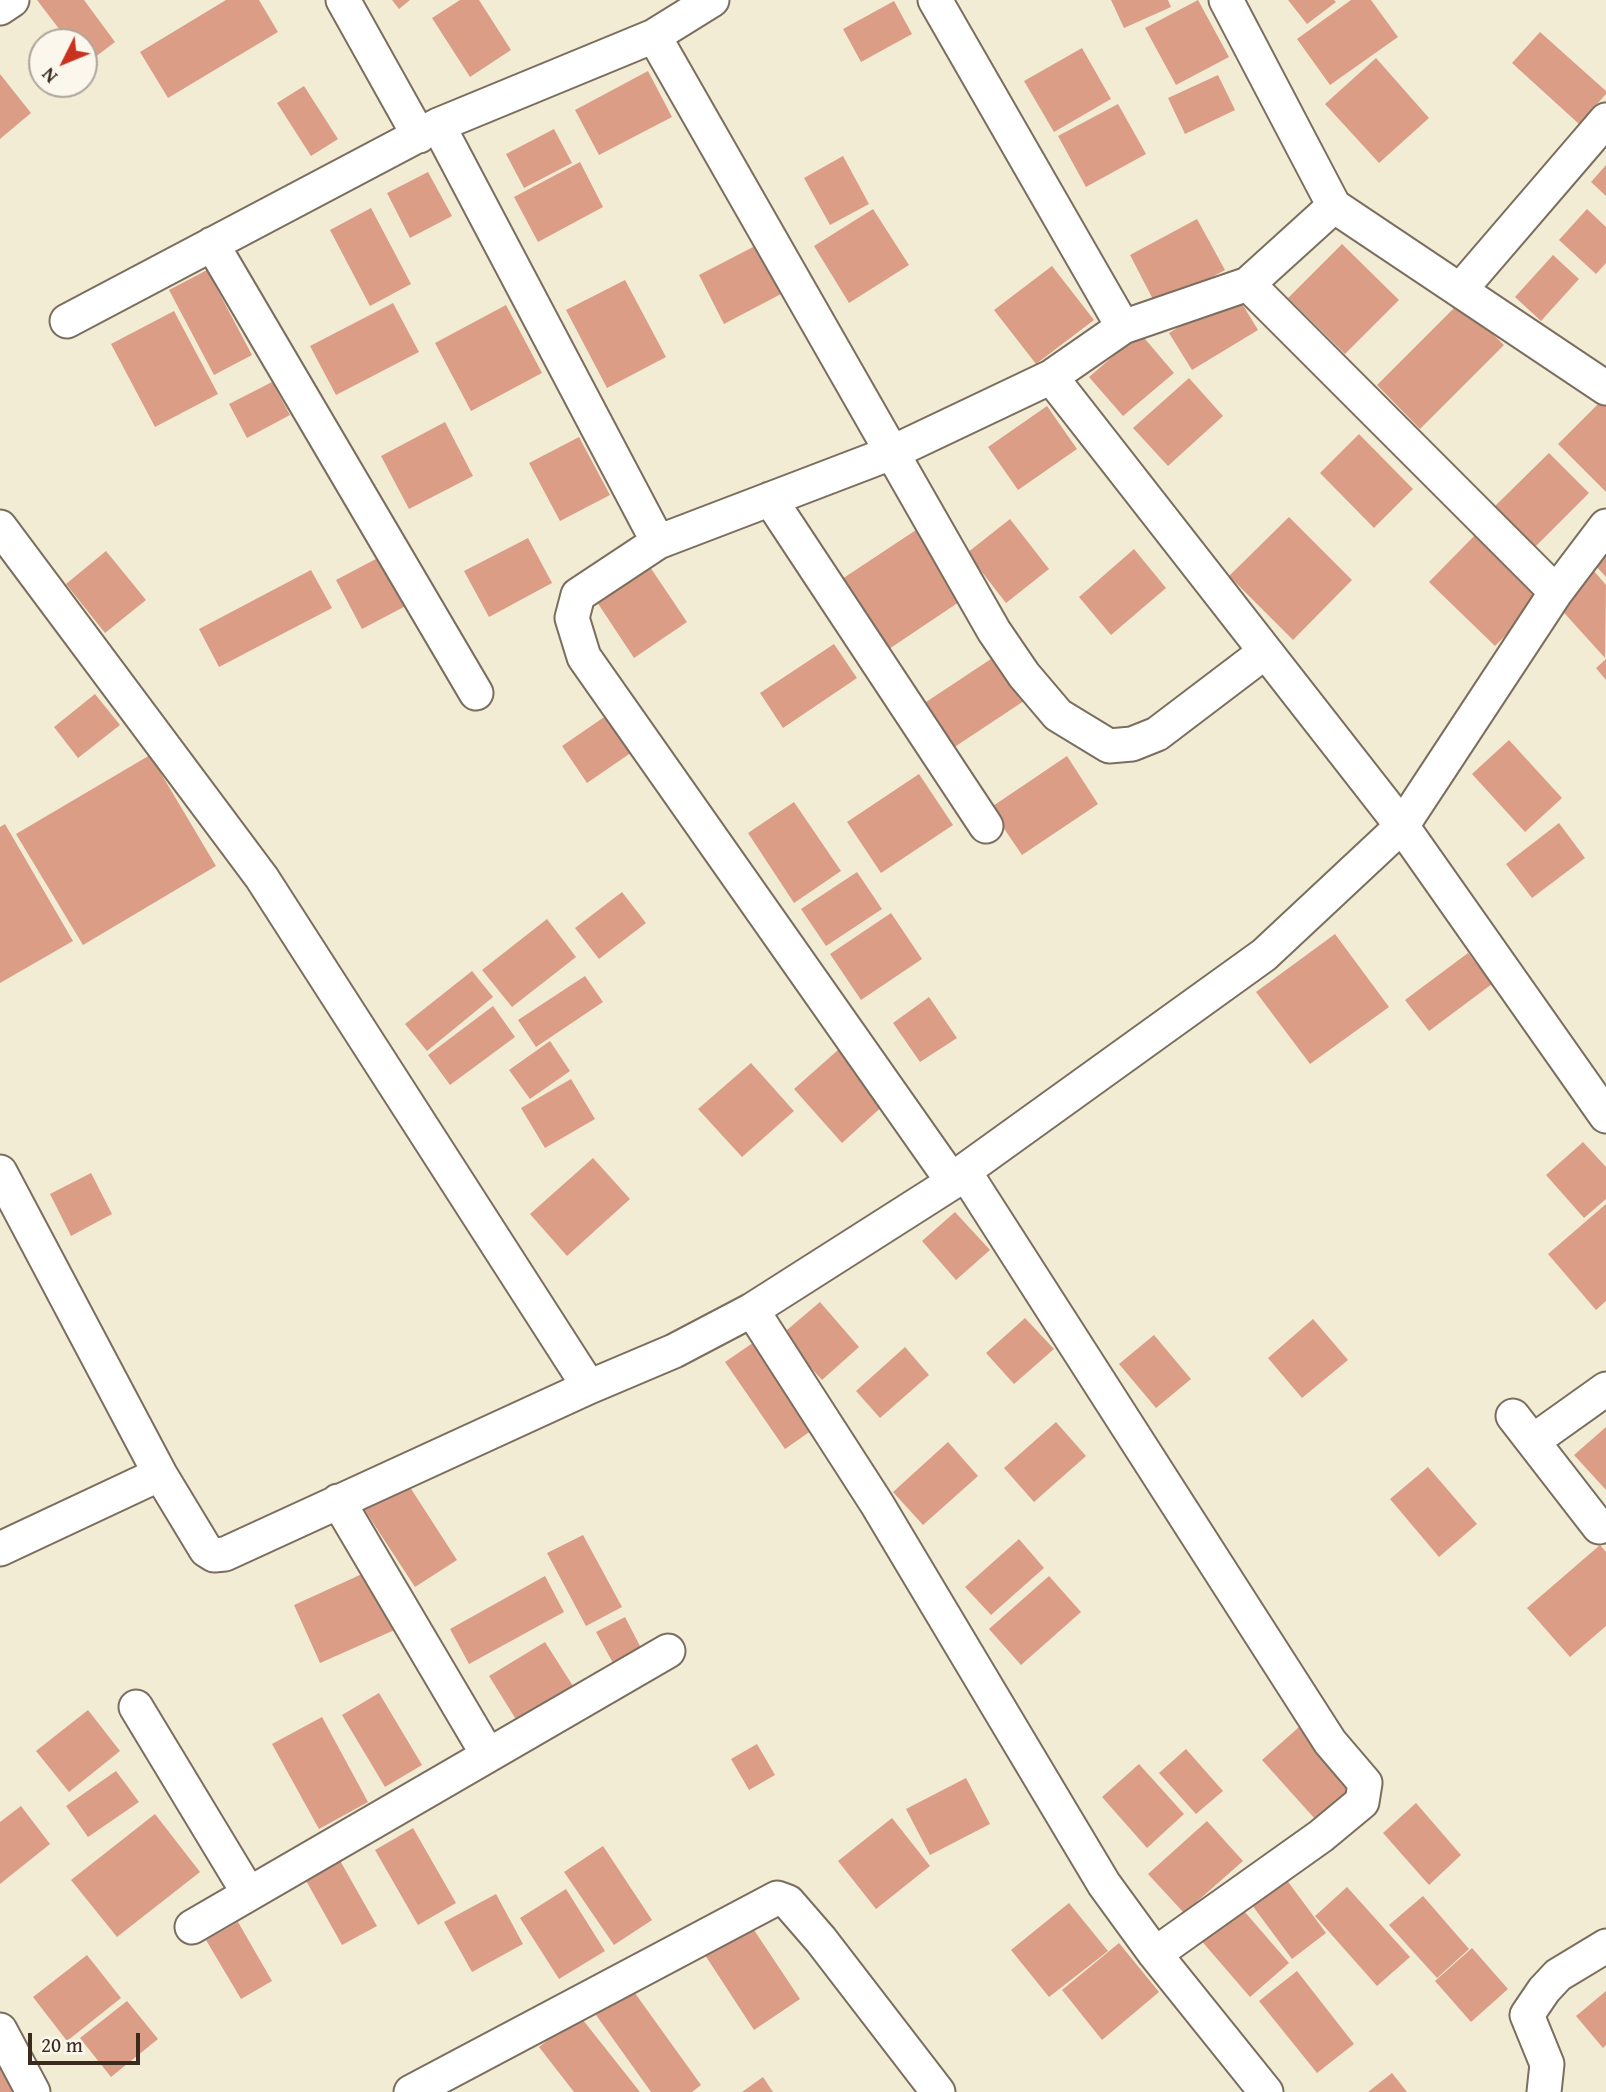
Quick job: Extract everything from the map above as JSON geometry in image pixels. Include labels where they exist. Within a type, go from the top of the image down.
[{"type":"street","points":[[0,8],[12,0]]},
{"type":"street","points":[[343,0],[428,130],[658,542]]},
{"type":"street","points":[[68,321],[428,130],[654,36],[712,0]]},
{"type":"street","points":[[935,0],[1123,327]]},
{"type":"street","points":[[1226,0],[1334,206],[1606,388]]},
{"type":"street","points":[[654,36],[994,631],[1024,675],[1058,715],[1109,746],[1132,744],[1157,734],[1265,652]]},
{"type":"street","points":[[1460,290],[1606,120]]},
{"type":"street","points":[[1155,1954],[1321,1836],[1362,1802],[1365,1783],[1330,1742],[958,1176],[584,657],[572,618],[579,595],[658,542],[891,453],[1051,377],[1123,327],[1248,284],[1334,206]]},
{"type":"street","points":[[212,244],[476,694]]},
{"type":"street","points":[[1248,284],[1556,592]]},
{"type":"street","points":[[1051,377],[1402,827],[1606,1116]]},
{"type":"street","points":[[770,499],[986,826]]},
{"type":"street","points":[[0,1172],[160,1474],[205,1550],[214,1555],[225,1553],[674,1351],[752,1310],[958,1176],[1264,955],[1402,827],[1556,592],[1606,526]]},
{"type":"street","points":[[0,527],[262,878],[589,1387]]},
{"type":"street","points":[[752,1310],[877,1504],[1104,1884],[1155,1954],[1266,2092]]},
{"type":"street","points":[[1599,1527],[1523,1429],[1606,1389]]},
{"type":"street","points":[[0,1549],[160,1474]]},
{"type":"street","points":[[338,1501],[488,1755]]},
{"type":"street","points":[[192,1927],[668,1651]]},
{"type":"street","points":[[136,1707],[248,1894]]},
{"type":"street","points":[[411,2092],[777,1898],[788,1902],[821,1940],[929,2089]]},
{"type":"street","points":[[1544,2092],[1547,2064],[1527,2015],[1558,1975],[1606,1946]]},
{"type":"street","points":[[0,2030],[33,2092]]},
{"type":"building","points":[[37,0],[84,0],[115,42],[98,55],[98,28],[58,28]]},
{"type":"building","points":[[226,0],[259,0],[278,32],[168,98],[140,52]]},
{"type":"building","points":[[392,0],[410,0],[399,9]]},
{"type":"building","points":[[460,0],[479,0],[511,50],[470,77],[432,18]]},
{"type":"building","points":[[1111,0],[1168,0],[1171,7],[1124,28]]},
{"type":"building","points":[[1198,0],[1229,57],[1176,85],[1145,28]]},
{"type":"building","points":[[1288,0],[1334,0],[1336,2],[1307,24]]},
{"type":"building","points":[[1351,0],[1371,0],[1398,37],[1330,85],[1297,39]]},
{"type":"building","points":[[894,1],[912,34],[861,62],[843,29]]},
{"type":"building","points":[[1540,32],[1606,91],[1579,124],[1512,63]]},
{"type":"building","points":[[1082,48],[1111,99],[1054,132],[1024,81]]},
{"type":"building","points":[[1376,58],[1429,118],[1379,163],[1325,104]]},
{"type":"building","points":[[648,71],[672,117],[599,155],[575,110]]},
{"type":"building","points":[[0,74],[31,113],[0,139]]},
{"type":"building","points":[[1218,75],[1235,110],[1185,134],[1168,98]]},
{"type":"building","points":[[304,86],[338,139],[311,156],[277,103]]},
{"type":"building","points":[[1118,104],[1146,154],[1086,187],[1058,136]]},
{"type":"building","points":[[554,129],[572,163],[524,188],[506,154]]},
{"type":"building","points":[[843,156],[869,204],[830,225],[804,178]]},
{"type":"building","points":[[580,162],[603,207],[538,242],[514,197]]},
{"type":"building","points":[[1606,165],[1606,196],[1591,182]]},
{"type":"building","points":[[428,172],[452,216],[410,238],[387,193]]},
{"type":"building","points":[[371,208],[411,284],[370,306],[330,230]]},
{"type":"building","points":[[873,209],[909,265],[849,303],[814,246]]},
{"type":"building","points":[[1587,209],[1606,227],[1606,263],[1596,274],[1559,240]]},
{"type":"building","points":[[1197,219],[1225,270],[1157,307],[1130,255]]},
{"type":"building","points":[[1342,244],[1399,300],[1345,354],[1288,298]]},
{"type":"building","points":[[755,246],[781,294],[724,324],[699,275]]},
{"type":"building","points":[[1553,255],[1579,279],[1541,321],[1515,297]]},
{"type":"building","points":[[1052,266],[1094,320],[1036,364],[994,310]]},
{"type":"building","points":[[207,270],[252,355],[214,375],[169,290]]},
{"type":"building","points":[[625,280],[666,357],[607,388],[566,310]]},
{"type":"building","points":[[1235,292],[1258,330],[1192,370],[1169,333]]},
{"type":"building","points":[[1460,302],[1504,345],[1420,429],[1377,385]]},
{"type":"building","points":[[393,303],[419,352],[336,395],[310,346]]},
{"type":"building","points":[[506,305],[542,373],[471,411],[435,343]]},
{"type":"building","points":[[174,311],[218,394],[155,427],[111,344]]},
{"type":"building","points":[[1140,333],[1174,373],[1123,416],[1089,377]]},
{"type":"building","points":[[1189,378],[1223,416],[1168,466],[1133,428]]},
{"type":"building","points":[[272,382],[290,415],[247,438],[229,404]]},
{"type":"building","points":[[1606,396],[1606,492],[1558,444]]},
{"type":"building","points":[[1047,406],[1077,449],[1018,490],[988,447]]},
{"type":"building","points":[[445,422],[473,476],[409,509],[381,456]]},
{"type":"building","points":[[1359,434],[1413,489],[1374,528],[1320,473]]},
{"type":"building","points":[[579,437],[610,495],[560,521],[529,463]]},
{"type":"building","points":[[1549,453],[1589,493],[1535,547],[1495,506]]},
{"type":"building","points":[[1289,517],[1352,580],[1293,640],[1229,576]]},
{"type":"building","points":[[1010,519],[1049,569],[1006,603],[967,553]]},
{"type":"building","points":[[919,528],[965,598],[889,649],[842,579]]},
{"type":"building","points":[[1476,534],[1541,600],[1495,646],[1429,582]]},
{"type":"building","points":[[528,538],[552,583],[489,617],[464,571]]},
{"type":"building","points":[[1134,549],[1166,588],[1111,635],[1079,597]]},
{"type":"building","points":[[1606,550],[1606,577],[1592,562]]},
{"type":"building","points":[[106,551],[146,600],[105,633],[66,584]]},
{"type":"building","points":[[391,551],[417,600],[362,629],[336,580]]},
{"type":"building","points":[[650,567],[687,622],[634,658],[597,602]]},
{"type":"building","points":[[311,570],[332,608],[219,667],[199,629]]},
{"type":"building","points":[[1594,571],[1606,585],[1605,658],[1557,605]]},
{"type":"building","points":[[834,644],[857,678],[783,728],[760,693]]},
{"type":"building","points":[[1000,653],[1030,697],[947,752],[917,708]]},
{"type":"building","points":[[1606,659],[1606,680],[1596,668]]},
{"type":"building","points":[[95,694],[120,725],[78,758],[54,727]]},
{"type":"building","points":[[613,711],[638,748],[587,783],[562,746]]},
{"type":"building","points":[[1509,740],[1562,798],[1525,832],[1472,774]]},
{"type":"building","points":[[150,755],[216,866],[83,945],[16,834]]},
{"type":"building","points":[[1067,756],[1098,804],[1022,855],[990,808]]},
{"type":"building","points":[[919,774],[953,825],[881,873],[847,822]]},
{"type":"building","points":[[794,802],[841,871],[794,903],[748,833]]},
{"type":"building","points":[[1559,823],[1585,858],[1532,898],[1506,864]]},
{"type":"building","points":[[5,824],[73,941],[0,983],[0,827]]},
{"type":"building","points":[[857,872],[882,909],[826,946],[801,909]]},
{"type":"building","points":[[622,892],[646,923],[599,959],[575,928]]},
{"type":"building","points":[[891,913],[922,959],[861,1000],[830,954]]},
{"type":"building","points":[[547,919],[576,957],[512,1007],[482,970]]},
{"type":"building","points":[[1335,934],[1389,1007],[1310,1064],[1256,992]]},
{"type":"building","points":[[1468,953],[1492,984],[1429,1031],[1405,1000]]},
{"type":"building","points":[[472,971],[493,997],[427,1051],[405,1024]]},
{"type":"building","points":[[585,976],[603,1002],[536,1047],[518,1020]]},
{"type":"building","points":[[929,997],[957,1038],[920,1062],[893,1023]]},
{"type":"building","points":[[493,1006],[515,1037],[450,1085],[428,1055]]},
{"type":"building","points":[[550,1041],[570,1071],[530,1099],[509,1070]]},
{"type":"building","points":[[838,1050],[886,1103],[842,1143],[794,1089]]},
{"type":"building","points":[[751,1063],[794,1111],[742,1157],[698,1109]]},
{"type":"building","points":[[571,1079],[595,1119],[545,1148],[521,1108]]},
{"type":"building","points":[[1583,1142],[1606,1167],[1606,1199],[1584,1218],[1546,1175]]},
{"type":"building","points":[[593,1158],[630,1199],[567,1256],[530,1214]]},
{"type":"building","points":[[91,1173],[112,1214],[71,1236],[50,1194]]},
{"type":"building","points":[[1606,1204],[1606,1301],[1596,1310],[1548,1254]]},
{"type":"building","points":[[955,1212],[990,1250],[956,1280],[922,1241]]},
{"type":"building","points":[[820,1302],[859,1347],[822,1380],[781,1335]]},
{"type":"building","points":[[1025,1318],[1054,1349],[1014,1384],[986,1353]]},
{"type":"building","points":[[1313,1319],[1348,1360],[1302,1398],[1268,1358]]},
{"type":"building","points":[[1154,1335],[1191,1379],[1156,1408],[1119,1364]]},
{"type":"building","points":[[757,1340],[818,1426],[785,1449],[725,1362]]},
{"type":"building","points":[[905,1347],[929,1375],[880,1418],[856,1391]]},
{"type":"building","points":[[1056,1422],[1086,1456],[1034,1502],[1004,1468]]},
{"type":"building","points":[[1606,1427],[1606,1490],[1574,1455]]},
{"type":"building","points":[[948,1442],[978,1476],[923,1525],[893,1492]]},
{"type":"building","points":[[1428,1467],[1477,1524],[1439,1557],[1390,1499]]},
{"type":"building","points":[[406,1481],[457,1560],[415,1587],[364,1509]]},
{"type":"building","points":[[583,1535],[622,1607],[586,1626],[547,1553]]},
{"type":"building","points":[[1019,1539],[1044,1568],[991,1615],[965,1587]]},
{"type":"building","points":[[1600,1545],[1606,1552],[1606,1626],[1570,1657],[1527,1608]]},
{"type":"building","points":[[373,1569],[399,1628],[320,1663],[294,1605]]},
{"type":"building","points":[[545,1576],[564,1612],[469,1664],[450,1629]]},
{"type":"building","points":[[1049,1576],[1081,1612],[1021,1665],[989,1629]]},
{"type":"building","points":[[625,1617],[641,1648],[613,1663],[596,1632]]},
{"type":"building","points":[[545,1642],[573,1686],[517,1721],[489,1676]]},
{"type":"building","points":[[379,1693],[422,1765],[385,1787],[342,1715]]},
{"type":"building","points":[[88,1710],[120,1751],[69,1792],[36,1751]]},
{"type":"building","points":[[322,1717],[368,1802],[319,1829],[272,1744]]},
{"type":"building","points":[[1299,1727],[1361,1797],[1324,1829],[1262,1760]]},
{"type":"building","points":[[757,1744],[775,1775],[749,1790],[731,1759]]},
{"type":"building","points":[[1186,1749],[1223,1791],[1196,1814],[1159,1773]]},
{"type":"building","points":[[1139,1764],[1184,1814],[1147,1848],[1102,1797]]},
{"type":"building","points":[[116,1771],[139,1802],[88,1837],[66,1806]]},
{"type":"building","points":[[966,1778],[990,1824],[930,1855],[906,1809]]},
{"type":"building","points":[[1416,1803],[1461,1855],[1429,1885],[1383,1833]]},
{"type":"building","points":[[21,1806],[50,1844],[0,1884],[0,1822]]},
{"type":"building","points":[[155,1814],[200,1872],[117,1937],[71,1880]]},
{"type":"building","points":[[892,1818],[930,1866],[876,1909],[838,1861]]},
{"type":"building","points":[[1207,1821],[1243,1861],[1184,1913],[1148,1874]]},
{"type":"building","points":[[413,1828],[456,1903],[418,1925],[375,1850]]},
{"type":"building","points":[[603,1846],[652,1920],[614,1945],[564,1872]]},
{"type":"building","points":[[338,1857],[377,1926],[342,1945],[304,1877]]},
{"type":"building","points":[[1286,1879],[1326,1933],[1292,1959],[1252,1905]]},
{"type":"building","points":[[1347,1887],[1410,1957],[1377,1986],[1315,1916]]},
{"type":"building","points":[[566,1889],[605,1951],[559,1979],[520,1918]]},
{"type":"building","points":[[496,1894],[523,1944],[472,1972],[444,1922]]},
{"type":"building","points":[[1423,1896],[1469,1949],[1437,1978],[1389,1925]]},
{"type":"building","points":[[1069,1903],[1108,1951],[1049,1997],[1011,1950]]},
{"type":"building","points":[[1238,1904],[1289,1963],[1250,1997],[1199,1938]]},
{"type":"building","points":[[748,1921],[800,1999],[754,2030],[703,1952]]},
{"type":"building","points":[[238,1922],[272,1981],[241,1999],[206,1940]]},
{"type":"building","points":[[1119,1943],[1159,1992],[1102,2040],[1062,1990]]},
{"type":"building","points":[[1472,1948],[1508,1989],[1471,2022],[1435,1981]]},
{"type":"building","points":[[87,1955],[121,1998],[67,2041],[33,1997]]},
{"type":"building","points":[[1297,1971],[1354,2044],[1317,2073],[1259,2001]]},
{"type":"building","points":[[632,1989],[701,2085],[692,2092],[651,2092],[596,2015]]},
{"type":"building","points":[[1606,1991],[1606,2045],[1603,2048],[1576,2016]]},
{"type":"building","points":[[127,2001],[158,2039],[111,2077],[80,2038]]},
{"type":"building","points":[[579,2015],[640,2092],[574,2092],[539,2047]]},
{"type":"building","points":[[0,2065],[27,2092],[0,2092]]},
{"type":"building","points":[[1392,2073],[1407,2092],[1368,2092]]},
{"type":"building","points":[[763,2077],[773,2092],[742,2092]]}]
